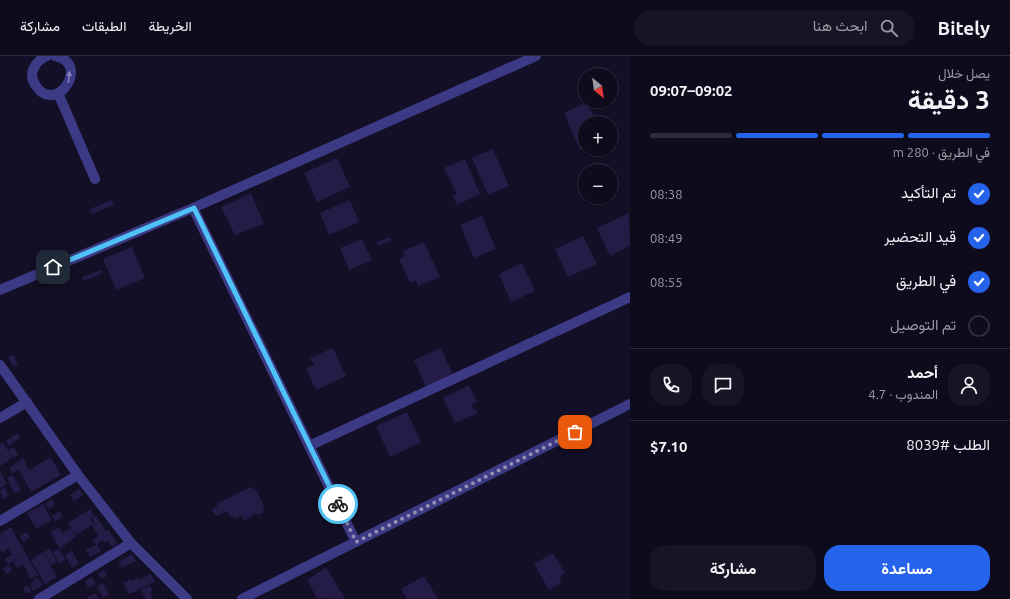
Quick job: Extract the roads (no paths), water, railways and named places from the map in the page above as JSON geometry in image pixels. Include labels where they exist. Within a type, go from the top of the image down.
[{"type":"street","points":[[47,56],[38,61],[35,65],[33,70],[33,80],[38,89],[48,94],[58,93],[67,87],[71,77],[67,63],[57,56]]},
{"type":"street","points":[[0,290],[194,208],[536,56]]},
{"type":"street","points":[[58,93],[95,178]]},
{"type":"street","points":[[194,208],[356,542]]},
{"type":"street","points":[[309,446],[630,297]]},
{"type":"street","points":[[0,365],[78,475],[131,543],[187,599]]},
{"type":"street","points":[[0,418],[27,402]]},
{"type":"street","points":[[242,599],[630,404]]},
{"type":"street","points":[[0,521],[78,475]]},
{"type":"street","points":[[39,599],[131,543]]}]
